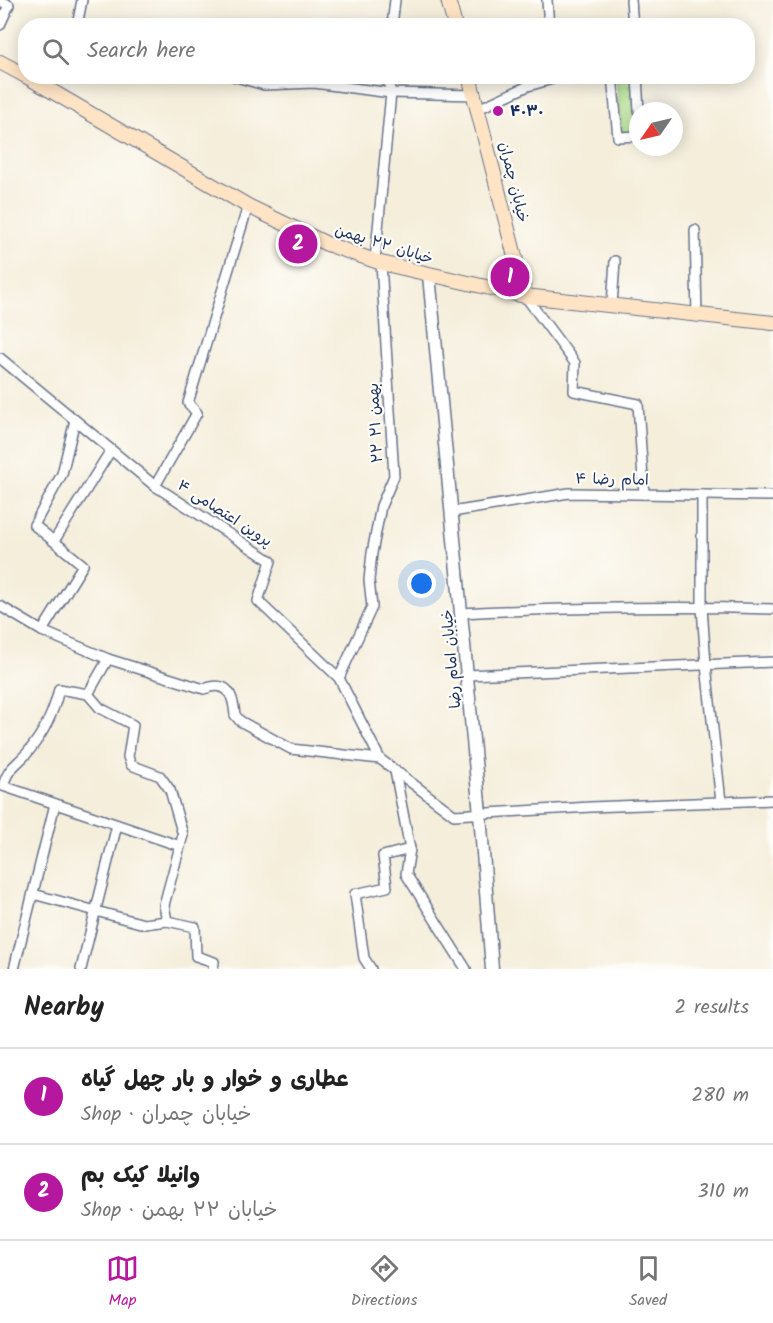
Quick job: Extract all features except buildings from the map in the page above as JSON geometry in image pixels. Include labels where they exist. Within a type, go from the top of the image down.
[{"type":"main road","points":[[448,0],[453,18]]},
{"type":"main road","name":"خیابان ۲۲ بهمن","points":[[0,62],[18,71]]},
{"type":"main road","name":"خیابان ۲۲ بهمن","points":[[43,84],[248,206],[327,244],[378,262],[525,296],[773,323]]},
{"type":"main road","name":"خیابان چمران","points":[[472,84],[525,296]]},
{"type":"street","points":[[79,18],[82,0]]},
{"type":"street","points":[[393,18],[395,0]]},
{"type":"street","points":[[547,0],[548,18]]},
{"type":"street","points":[[632,0],[633,18]]},
{"type":"street","points":[[0,1],[9,5],[0,25]]},
{"type":"street","points":[[261,84],[289,84]]},
{"type":"street","points":[[322,84],[391,93],[474,95]]},
{"type":"street","name":"۲۲ بهمن ۲۱","points":[[339,678],[372,607],[369,580],[372,553],[381,506],[394,476],[378,262],[391,93],[389,84]]},
{"type":"street","points":[[478,109],[502,96],[537,84]]},
{"type":"street","points":[[613,84],[618,137],[629,136]]},
{"type":"street","points":[[637,84],[638,102]]},
{"type":"street","points":[[155,486],[197,413],[188,403],[248,206]]},
{"type":"street","points":[[694,230],[697,315]]},
{"type":"street","points":[[612,305],[615,261]]},
{"type":"street","name":"خیابان امام رضا","points":[[429,275],[480,814],[492,969]]},
{"type":"street","points":[[525,296],[575,363],[574,391],[638,404],[644,494]]},
{"type":"street","name":"پروین اعتصامی ۴","points":[[0,358],[155,486],[271,561],[258,601],[339,678],[380,759]]},
{"type":"street","points":[[42,631],[83,565],[34,525],[62,474],[75,420]]},
{"type":"street","points":[[54,541],[111,450]]},
{"type":"street","name":"امام رضا ۴","points":[[452,512],[569,493],[773,496]]},
{"type":"street","points":[[702,495],[702,607],[721,802]]},
{"type":"street","points":[[0,606],[42,631],[108,659],[204,689],[213,685],[222,687],[230,692],[234,700],[234,715],[240,721],[291,749],[380,759],[454,815],[773,800]]},
{"type":"street","points":[[461,613],[574,607],[773,609]]},
{"type":"street","points":[[88,694],[108,659]]},
{"type":"street","points":[[467,675],[773,662]]},
{"type":"street","points":[[167,921],[164,904],[180,846],[183,835],[170,790],[160,776],[131,765],[128,757],[133,725],[100,708],[88,694],[59,688],[45,728],[28,752],[4,771],[3,786],[180,846]]},
{"type":"street","points":[[395,771],[410,849],[406,874],[465,969]]},
{"type":"street","points":[[14,969],[55,804]]},
{"type":"street","points":[[81,969],[117,825]]},
{"type":"street","points":[[370,969],[364,958],[355,894],[387,887],[383,856],[410,849]]},
{"type":"street","points":[[33,894],[144,924],[167,921],[195,927],[196,956],[214,962],[213,969]]},
{"type":"green space","points":[[617,84],[634,84],[635,102],[629,102],[629,134],[621,134]]},
{"type":"place","name":"۴۰۳۰","points":[[498,111]]},
{"type":"place","name":"وانیلا کیک بم","points":[[298,244]]},
{"type":"place","name":"عطاری و خوار و بار چهل گیاه","points":[[510,277]]}]
